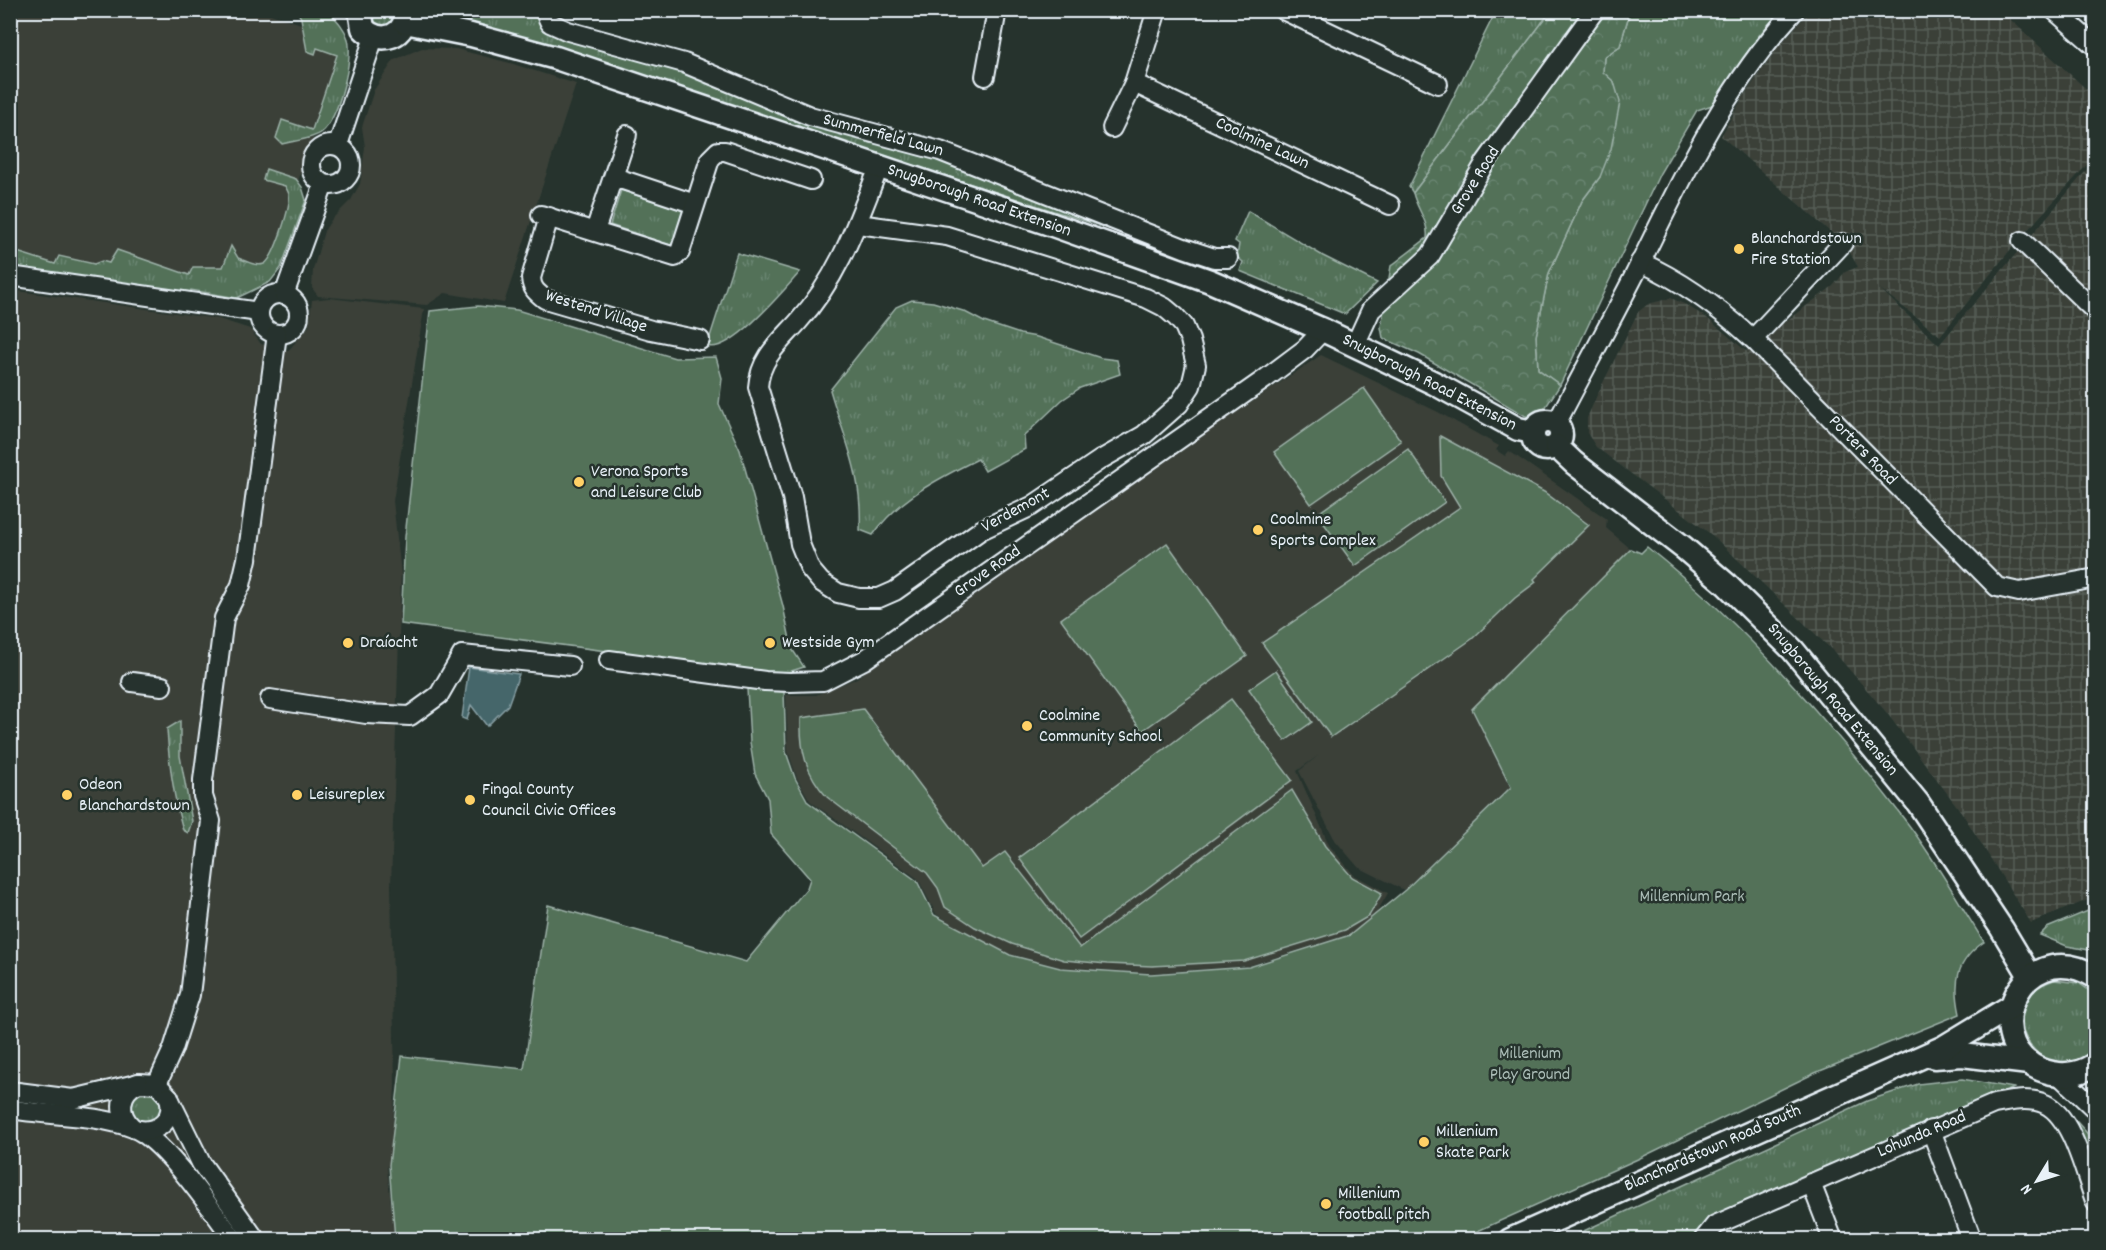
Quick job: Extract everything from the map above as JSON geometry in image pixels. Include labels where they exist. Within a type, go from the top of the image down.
[{"type":"main road","points":[[360,10],[363,28],[374,37],[382,39],[396,34],[405,16]]},
{"type":"main road","name":"Snugborough Road Extension","points":[[405,16],[556,58],[1210,281],[1323,330],[1434,383],[1518,429],[1533,432],[1537,446],[1549,450],[1556,435]]},
{"type":"main road","name":"Snugborough Road Extension","points":[[1556,435],[1574,463],[1684,548],[1735,592],[1793,650],[1918,803],[2002,929],[2030,976]]},
{"type":"main road","points":[[2096,977],[2084,969],[2053,966],[2030,976],[2016,993],[2010,1007],[2011,1037],[2018,1050],[2029,1062],[2043,1071],[2059,1075],[2076,1073],[2096,1063]]},
{"type":"main road","name":"Blanchardstown Road South","points":[[1510,1239],[1951,1044],[2010,1007]]},
{"type":"main road","name":"Blanchardstown Road South","points":[[1917,1059],[1962,1054],[2029,1062]]},
{"type":"street","name":"Summerfield Lawn","points":[[544,10],[550,23],[568,32],[684,63],[736,82],[789,108],[940,151],[1168,242],[1214,258],[1228,258]]},
{"type":"street","points":[[985,76],[997,10]]},
{"type":"street","points":[[1112,128],[1134,83],[1157,10]]},
{"type":"street","name":"Grove Road","points":[[1354,345],[1371,310],[1430,256],[1485,163],[1595,10]]},
{"type":"street","points":[[1556,435],[1685,172],[1718,114],[1748,69],[1795,10]]},
{"type":"street","points":[[1289,12],[1438,84]]},
{"type":"street","points":[[2063,14],[2096,47]]},
{"type":"street","points":[[338,145],[374,37]]},
{"type":"street","name":"Coolmine Lawn","points":[[1134,83],[1390,205]]},
{"type":"street","points":[[595,231],[627,135]]},
{"type":"street","points":[[338,145],[349,155],[350,173],[340,183],[324,184],[313,175],[311,160],[322,146],[338,145]]},
{"type":"street","name":"Westend Village","points":[[700,340],[651,330],[545,298],[536,293],[532,287],[531,278],[545,216],[675,257],[680,252],[710,159],[718,151],[725,151],[812,180]]},
{"type":"street","name":"Verdemont","points":[[858,224],[968,242],[1146,298],[1164,307],[1184,326],[1196,365],[1191,386],[1179,404],[1144,435],[1100,460],[1032,506],[981,530],[896,591],[869,598],[838,593],[821,582],[810,569],[800,544],[792,498],[758,387],[767,358],[824,292],[858,224],[879,167]]},
{"type":"street","points":[[614,177],[695,204]]},
{"type":"street","points":[[285,295],[324,184]]},
{"type":"street","points":[[2022,241],[2096,312]]},
{"type":"street","points":[[1753,339],[1843,243]]},
{"type":"street","name":"Porters Road","points":[[1640,262],[1698,294],[1753,339],[1997,587],[2019,592],[2096,578]]},
{"type":"street","points":[[10,276],[259,312]]},
{"type":"street","points":[[285,295],[298,308],[298,321],[290,331],[277,334],[262,324],[259,312],[268,298],[285,295]]},
{"type":"street","name":"Grove Road","points":[[609,660],[765,681],[823,681],[864,660],[1229,404],[1305,349],[1323,330]]},
{"type":"street","points":[[155,1087],[173,1049],[190,995],[211,821],[203,796],[203,780],[224,618],[241,585],[247,559],[277,334]]},
{"type":"street","points":[[270,699],[366,714],[410,716],[439,695],[462,654],[570,666]]},
{"type":"street","points":[[132,682],[162,686]]},
{"type":"street","points":[[2059,1075],[2096,1110]]},
{"type":"street","points":[[10,1091],[74,1099],[155,1087]]},
{"type":"street","points":[[155,1087],[126,1092],[122,1099],[123,1115],[187,1177],[234,1239]]},
{"type":"street","points":[[10,1109],[100,1120],[140,1132],[155,1130],[167,1120],[170,1112],[155,1087]]},
{"type":"street","points":[[155,1087],[201,1163],[256,1239]]},
{"type":"street","name":"Lohunda Road","points":[[1703,1239],[1715,1225],[1931,1130],[1994,1104],[2020,1100],[2044,1104],[2058,1113],[2067,1125],[2096,1203]]},
{"type":"street","points":[[1931,1130],[1972,1239]]},
{"type":"street","points":[[1811,1183],[1833,1239]]},
{"type":"shaded area","points":[[11,11],[261,11],[348,39],[296,187],[277,257],[257,282],[11,261]]},
{"type":"shaded area","points":[[1810,11],[2001,11],[2095,97],[2095,156],[2015,244],[1940,336],[1879,288],[1939,345],[2095,160],[2095,897],[2031,923],[1962,813],[1886,712],[1834,652],[1713,536],[1596,447],[1587,433],[1587,418],[1597,395],[1638,312],[1648,304],[1671,298],[1686,305],[1707,318],[1746,351],[1833,286],[1845,272],[1858,267],[1846,246],[1721,136],[1743,97],[1777,48]]},
{"type":"shaded area","points":[[422,48],[456,49],[576,84],[504,303],[445,293],[427,305],[318,296],[312,288],[313,270],[324,231],[332,219],[351,200],[360,184],[365,147],[362,127],[374,90],[394,60]]},
{"type":"shaded area","points":[[11,290],[219,319],[250,329],[261,344],[288,351],[309,326],[312,300],[329,298],[424,309],[393,501],[401,574],[391,886],[395,1085],[392,1156],[387,1168],[395,1239],[11,1240]]},
{"type":"shaded area","name":"Coolmine Community School","points":[[1321,355],[1438,412],[1499,446],[1496,450],[1505,456],[1509,451],[1607,519],[1606,528],[1631,549],[1472,709],[1510,787],[1404,890],[1358,867],[1335,840],[1299,771],[1319,755],[1297,771],[1329,845],[1354,875],[1388,893],[1374,917],[1350,934],[1248,966],[1150,973],[1059,967],[1010,954],[970,935],[936,914],[918,879],[810,801],[797,778],[788,751],[786,695],[816,695],[857,678],[1008,560],[1135,481]]},
{"type":"green space","points":[[1634,10],[1780,11],[1757,38],[1712,105],[1697,110],[1660,173],[1560,385],[1538,369],[1536,336],[1549,273],[1582,201],[1600,177],[1614,82],[1603,73],[1604,57],[1620,46],[1629,15]]},
{"type":"green space","points":[[297,11],[329,12],[347,35],[348,60],[339,102],[328,125],[314,136],[282,144],[276,138],[282,120],[312,130],[337,55],[317,48],[315,54],[307,51],[301,18]]},
{"type":"green space","points":[[366,11],[399,11],[399,19],[378,31]]},
{"type":"green space","points":[[429,11],[536,11],[639,56],[953,163],[1203,259],[561,52],[443,19]]},
{"type":"green space","points":[[1496,11],[1551,11],[1413,193],[1409,187]]},
{"type":"green space","points":[[1551,11],[1634,11],[1629,15],[1620,46],[1604,57],[1603,72],[1614,82],[1620,102],[1611,149],[1600,177],[1582,201],[1549,273],[1536,336],[1538,369],[1560,385],[1536,422],[1419,354],[1383,338],[1381,327],[1391,266],[1427,238],[1425,221],[1413,193]]},
{"type":"green space","points":[[266,169],[296,179],[302,187],[306,200],[281,268],[270,282],[237,298],[191,290],[188,302],[11,277],[11,250],[55,264],[59,256],[94,264],[102,261],[109,263],[117,250],[189,275],[193,267],[223,267],[231,246],[238,258],[254,264],[264,264],[277,243],[289,201],[289,194],[285,186],[263,180]]},
{"type":"green space","points":[[621,190],[685,211],[673,246],[610,225]]},
{"type":"green space","points":[[1248,211],[1323,256],[1377,283],[1345,314],[1240,271],[1243,262],[1237,257],[1239,244],[1235,241]]},
{"type":"green space","points":[[737,253],[800,272],[743,331],[717,346],[707,346]]},
{"type":"green space","points":[[912,300],[933,302],[963,311],[984,322],[1020,334],[1037,337],[1101,358],[1117,360],[1120,374],[1080,388],[1062,400],[1024,436],[1025,449],[985,471],[978,459],[920,491],[894,511],[873,535],[860,530],[856,475],[830,390],[896,307]]},
{"type":"green space","name":"Verona Sports and Leisure Club","points":[[478,306],[517,310],[675,358],[716,357],[722,378],[719,404],[740,450],[783,606],[792,649],[804,667],[782,674],[401,624],[405,537],[430,311]]},
{"type":"green space","points":[[1364,388],[1401,441],[1311,504],[1274,452]]},
{"type":"green space","points":[[1440,436],[1544,492],[1589,525],[1534,579],[1536,582],[1515,598],[1472,639],[1331,737],[1262,643],[1460,507],[1441,476]]},
{"type":"green space","points":[[1408,449],[1445,502],[1355,566],[1317,514]]},
{"type":"green space","points":[[1167,543],[1247,656],[1142,731],[1061,619]]},
{"type":"green space","name":"Millennium Park","points":[[1647,547],[1719,609],[1786,677],[1879,786],[1928,853],[1984,942],[1967,957],[1959,973],[1957,992],[1960,1014],[1815,1073],[1640,1158],[1460,1239],[395,1239],[389,1165],[402,1056],[524,1069],[548,905],[746,962],[807,888],[810,879],[771,834],[768,799],[755,774],[750,742],[747,688],[784,692],[786,752],[795,778],[808,802],[917,881],[934,915],[1010,955],[1060,968],[1151,974],[1249,967],[1350,935],[1405,890],[1511,787],[1472,709],[1631,549],[1641,553]]},
{"type":"green space","points":[[1276,670],[1312,722],[1285,741],[1249,689]]},
{"type":"green space","points":[[1231,699],[1292,780],[1079,939],[1019,858]]},
{"type":"green space","points":[[863,709],[982,868],[1005,852],[1080,948],[1292,790],[1325,846],[1352,877],[1382,893],[1369,916],[1345,930],[1244,961],[1152,966],[1107,964],[1064,960],[1012,944],[975,927],[945,907],[938,888],[927,873],[827,797],[814,779],[805,760],[801,718]]},
{"type":"green space","points":[[180,721],[180,756],[192,821],[188,833],[183,830],[177,805],[167,729]]},
{"type":"green space","points":[[2095,908],[2095,951],[2067,946],[2040,935],[2047,928]]},
{"type":"green space","points":[[2054,980],[2079,983],[2095,995],[2096,1047],[2077,1061],[2058,1063],[2041,1056],[2029,1043],[2022,1026],[2023,1008],[2033,992]]},
{"type":"green space","points":[[1962,1079],[2014,1088],[1704,1227],[1697,1239],[1564,1240],[1867,1101],[1918,1084]]},
{"type":"green space","points":[[146,1090],[157,1095],[162,1106],[157,1117],[146,1122],[135,1117],[130,1106],[135,1095]]},
{"type":"green space","points":[[2077,1122],[2095,1142],[2095,1187],[2076,1132]]},
{"type":"water","points":[[469,667],[519,674],[508,705],[487,726],[471,705],[467,720],[462,718]]},
{"type":"place","name":"Blanchardstown Fire Station","points":[[1739,249]]},
{"type":"place","name":"Verona Sports and Leisure Club","points":[[579,482]]},
{"type":"place","name":"Coolmine Sports Complex","points":[[1258,530]]},
{"type":"place","name":"Draíocht","points":[[348,643]]},
{"type":"place","name":"Westside Gym","points":[[770,643]]},
{"type":"place","name":"Coolmine Community School","points":[[1027,726]]},
{"type":"place","name":"Odeon Blanchardstown","points":[[67,795]]},
{"type":"place","name":"Leisureplex","points":[[297,795]]},
{"type":"place","name":"Fingal County Council Civic Offices","points":[[470,800]]},
{"type":"place","name":"Millenium Skate Park","points":[[1424,1142]]},
{"type":"place","name":"Millenium football pitch","points":[[1326,1204]]},
{"type":"park label","name":"Millenium Play Ground","points":[[1530,1064]]}]
